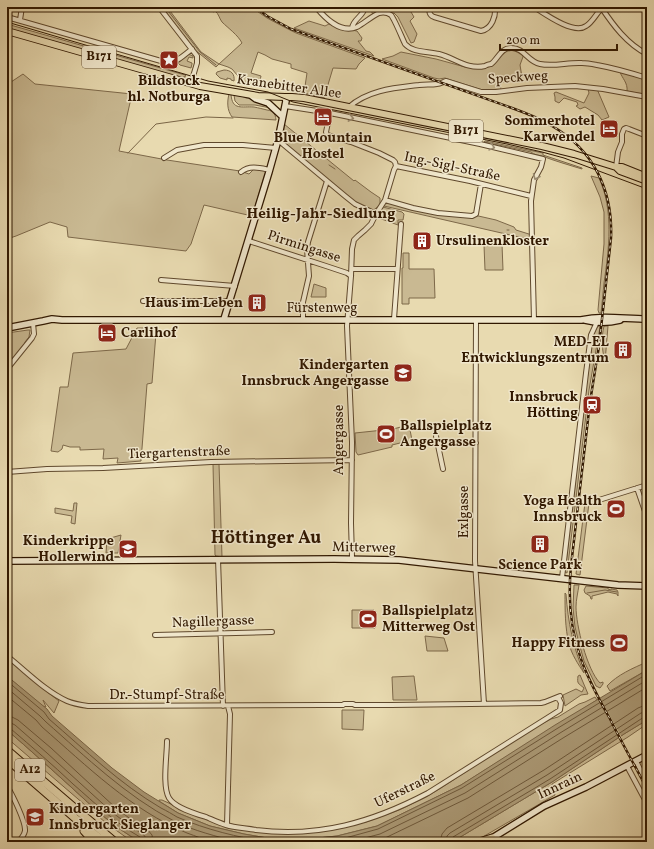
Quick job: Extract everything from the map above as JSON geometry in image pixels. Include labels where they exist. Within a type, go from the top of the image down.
[{"type":"highway","name":"A12","points":[[7,750],[110,841]]},
{"type":"highway","name":"A12","points":[[7,759],[75,818],[110,841]]},
{"type":"highway","points":[[75,818],[79,825],[94,842]]},
{"type":"highway","points":[[479,842],[492,838]]},
{"type":"highway","points":[[110,841],[121,842]]},
{"type":"main road","name":"Kranebitter Allee","points":[[7,30],[191,84],[250,95],[285,98],[292,96],[304,98],[542,146],[616,167]]},
{"type":"main road","name":"B171","points":[[616,167],[622,167],[647,177]]},
{"type":"main road","name":"B171","points":[[616,167],[620,172],[647,181]]},
{"type":"street","points":[[20,20],[22,7]]},
{"type":"street","points":[[159,7],[196,55],[197,60],[191,84]]},
{"type":"street","points":[[316,7],[331,23],[342,27],[352,28],[357,27],[379,13],[385,12],[392,16],[408,48],[442,55],[469,66],[483,66],[491,64],[504,50],[513,48],[522,51],[539,64],[552,65],[583,63],[620,70],[647,78]]},
{"type":"street","points":[[352,28],[352,24],[364,11],[365,7]]},
{"type":"street","points":[[430,7],[429,12],[431,16],[481,31],[486,30],[492,22],[495,15],[495,7]]},
{"type":"street","points":[[534,7],[552,18],[577,29],[584,28],[588,25],[602,7],[624,37],[635,47],[645,53]]},
{"type":"street","points":[[7,17],[171,63],[175,62],[192,49]]},
{"type":"street","name":"Speckweg","points":[[349,107],[358,100],[377,92],[420,84],[438,84],[446,81],[481,92],[575,86],[603,89],[647,97]]},
{"type":"street","points":[[250,95],[256,99],[268,103],[282,116]]},
{"type":"street","points":[[224,320],[270,170],[278,140],[286,101],[285,98]]},
{"type":"street","name":"Kranebitter Allee","points":[[285,106],[330,113],[480,144],[543,159],[541,167],[534,180],[532,196]]},
{"type":"street","name":"Ing.-Sigl-Straße","points":[[330,113],[326,132],[327,135],[351,142],[379,153],[393,160],[396,166],[532,196]]},
{"type":"street","points":[[616,167],[624,129],[626,128],[647,136]]},
{"type":"street","points":[[278,140],[355,204],[376,214]]},
{"type":"street","points":[[164,158],[177,150],[204,145],[243,145],[276,148]]},
{"type":"street","name":"Angergasse","points":[[350,560],[352,557],[352,460],[347,320],[352,276],[352,245],[358,236],[371,224],[385,200],[396,166]]},
{"type":"street","points":[[241,172],[250,167],[270,170]]},
{"type":"street","points":[[303,320],[303,302],[309,276],[307,260],[308,242],[327,181]]},
{"type":"street","points":[[385,200],[438,213],[472,216],[476,214],[481,184]]},
{"type":"street","points":[[532,196],[534,320]]},
{"type":"street","points":[[394,319],[400,224]]},
{"type":"street","name":"Pirmingasse","points":[[248,241],[347,273],[352,276]]},
{"type":"street","points":[[352,269],[397,269]]},
{"type":"street","points":[[160,280],[235,286]]},
{"type":"street","points":[[143,301],[229,300]]},
{"type":"street","name":"Fürstenweg","points":[[581,320],[598,317],[647,319]]},
{"type":"street","name":"Fürstenweg","points":[[7,328],[43,321],[52,322],[62,320],[394,319],[581,320],[610,322],[627,319]]},
{"type":"street","name":"Exlgasse","points":[[476,320],[475,553],[484,704]]},
{"type":"street","points":[[562,578],[591,335],[597,322]]},
{"type":"street","points":[[7,369],[32,338],[34,334],[33,323]]},
{"type":"street","points":[[436,436],[443,469]]},
{"type":"street","points":[[438,442],[476,443]]},
{"type":"street","name":"Tiergartenstraße","points":[[7,472],[211,462],[352,460]]},
{"type":"street","points":[[599,500],[647,485]]},
{"type":"street","points":[[637,488],[647,517]]},
{"type":"street","points":[[218,559],[223,706]]},
{"type":"street","name":"Mitterweg","points":[[7,561],[218,559],[399,560],[647,586]]},
{"type":"street","name":"Nagillergasse","points":[[155,635],[272,632]]},
{"type":"street","name":"Dr.-Stumpf-Straße","points":[[7,656],[60,698],[75,704],[88,706],[353,706],[541,703],[558,697]]},
{"type":"street","name":"Uferstraße","points":[[167,741],[166,786],[170,798],[177,805],[196,814],[227,825],[268,831],[309,831],[336,828],[376,817],[416,800],[428,793],[560,710],[561,702],[558,697]]},
{"type":"street","points":[[227,825],[230,714],[228,706]]},
{"type":"street","name":"Innrain","points":[[485,842],[544,806],[586,787],[647,755]]},
{"type":"street","points":[[636,761],[647,783]]},
{"type":"street","points":[[627,766],[647,803]]},
{"type":"street","points":[[7,786],[16,801],[25,827],[24,834],[18,842]]},
{"type":"shaded area","points":[[162,7],[167,7],[201,52],[219,64],[216,67],[195,50]]},
{"type":"shaded area","points":[[209,7],[251,7],[267,18],[296,33],[365,58],[356,69],[333,68],[324,98],[304,93],[307,73],[291,68],[291,64],[272,59],[258,52],[251,73],[261,76],[259,85],[243,82],[232,69],[219,64],[242,43],[222,22],[216,12],[213,12]]},
{"type":"shaded area","points":[[372,7],[408,7],[414,17],[410,21],[417,34],[414,42],[411,43],[398,17],[394,13],[392,14],[384,9],[373,14],[371,11]]},
{"type":"shaded area","points":[[309,21],[325,26],[329,24],[340,28],[357,31],[362,38],[361,41],[358,41],[366,51],[370,52],[374,56],[294,28]]},
{"type":"shaded area","points":[[7,24],[186,76],[181,78],[7,28]]},
{"type":"shaded area","points":[[509,49],[514,49],[524,54],[520,65],[522,77],[506,78],[505,82],[500,83],[501,90],[483,90],[445,78],[434,78],[382,59],[401,52],[465,67],[488,67]]},
{"type":"shaded area","points":[[188,54],[193,56],[193,58],[189,57],[187,61],[192,63],[191,68],[178,63]]},
{"type":"shaded area","points":[[224,70],[232,73],[234,76],[234,81],[227,78],[227,80],[220,78],[216,74],[217,72]]},
{"type":"shaded area","points":[[620,72],[647,79],[647,94],[627,91],[626,83]]},
{"type":"shaded area","points":[[23,74],[35,84],[132,94],[119,151],[240,171],[249,174],[254,169],[266,171],[252,216],[204,205],[191,244],[186,251],[68,237],[67,227],[50,222],[7,239],[7,81],[11,82]]},
{"type":"shaded area","points":[[588,89],[597,89],[609,117],[602,120],[598,115],[585,107],[580,109],[576,106],[578,105],[577,102],[564,98],[559,103],[555,101],[554,93],[556,92],[584,103],[589,93]]},
{"type":"shaded area","points":[[229,94],[231,94],[233,103],[236,105],[271,111],[275,114],[276,120],[232,117],[228,106]]},
{"type":"shaded area","points":[[234,95],[240,95],[246,98],[258,100],[271,108],[255,105],[239,105],[235,101]]},
{"type":"shaded area","points":[[284,124],[354,181],[355,180],[380,198],[380,205],[371,212],[355,204],[327,181],[283,141]]},
{"type":"shaded area","points":[[484,142],[543,153],[543,155],[582,169],[531,152]]},
{"type":"shaded area","points":[[591,176],[599,178],[607,203],[608,216],[609,243],[601,313],[599,313],[598,310],[604,244],[604,212],[600,197]]},
{"type":"shaded area","points":[[386,201],[438,213],[474,215],[496,220],[514,227],[516,230],[532,235],[532,240],[384,206]]},
{"type":"shaded area","points":[[383,207],[402,212],[404,214],[403,220],[398,220],[398,225],[376,217]]},
{"type":"shaded area","points":[[502,244],[503,270],[485,270],[484,245]]},
{"type":"shaded area","points":[[403,253],[409,253],[409,269],[434,269],[435,298],[409,298],[409,304],[402,304]]},
{"type":"shaded area","points":[[314,284],[326,288],[326,297],[311,297]]},
{"type":"shaded area","points":[[598,326],[600,327],[589,390],[567,573],[565,572],[587,380],[594,332]]},
{"type":"shaded area","points":[[604,326],[608,326],[605,362],[602,344]]},
{"type":"shaded area","points":[[137,328],[144,328],[156,333],[152,383],[147,384],[141,461],[117,463],[118,458],[103,459],[104,449],[80,450],[80,447],[63,445],[62,449],[58,452],[51,451],[60,387],[68,387],[73,353],[126,349]]},
{"type":"shaded area","points":[[30,330],[29,337],[7,366],[7,333]]},
{"type":"shaded area","points":[[409,425],[412,440],[392,445],[392,447],[358,455],[356,452],[355,433],[393,429]]},
{"type":"shaded area","points":[[213,464],[219,464],[222,557],[215,555]]},
{"type":"shaded area","points":[[74,503],[77,503],[75,524],[71,523],[72,516],[55,513],[55,508],[73,511]]},
{"type":"shaded area","points":[[585,503],[589,503],[580,575],[576,574]]},
{"type":"shaded area","points":[[121,535],[118,553],[106,553],[107,539]]},
{"type":"shaded area","points":[[574,585],[579,585],[576,615],[580,636],[595,677],[600,683],[603,682],[600,688],[596,686],[584,661],[579,643],[575,627],[573,608]]},
{"type":"shaded area","points":[[586,586],[617,590],[618,596],[617,594],[608,592],[592,596],[591,599],[590,596],[585,593],[584,590]]},
{"type":"shaded area","points":[[565,593],[572,634],[584,673],[573,656],[569,644],[566,625]]},
{"type":"shaded area","points":[[352,610],[374,610],[375,628],[352,628]]},
{"type":"shaded area","points":[[425,636],[444,638],[448,651],[427,651]]},
{"type":"shaded area","points":[[7,659],[59,701],[54,713],[43,700],[46,707],[42,706],[7,676]]},
{"type":"shaded area","points":[[647,662],[647,670],[610,691],[607,686],[616,678]]},
{"type":"shaded area","points":[[580,675],[588,694],[581,695],[565,706],[563,695],[576,689],[582,692],[584,688],[578,682],[578,676]]},
{"type":"shaded area","points":[[414,676],[417,700],[393,700],[392,677]]},
{"type":"shaded area","points":[[595,697],[597,700],[461,785],[377,826],[337,836],[308,839],[273,839],[244,834],[210,826],[178,813],[159,801],[162,800],[225,826],[287,834],[366,822],[399,810],[426,797],[530,730]]},
{"type":"shaded area","points":[[342,710],[364,710],[363,730],[342,729]]},
{"type":"shaded area","points":[[647,720],[647,724],[628,737],[552,784],[555,795],[474,842],[452,842],[552,782]]},
{"type":"shaded area","points":[[7,730],[104,817],[141,842],[135,842],[127,838],[106,823],[7,738]]},
{"type":"water","points":[[647,670],[647,720],[552,782],[452,842],[141,842],[104,817],[7,730],[7,676],[47,709],[52,716],[112,768],[144,792],[178,813],[210,826],[244,834],[273,839],[308,839],[337,836],[377,826],[461,785],[555,725]]},
{"type":"pier","points":[[599,696],[622,738],[619,739],[597,697]]},
{"type":"waterway","points":[[165,7],[200,52],[216,65]]},
{"type":"waterway","points":[[128,153],[156,124],[206,117],[233,118]]},
{"type":"waterway","points":[[329,165],[335,169]]},
{"type":"waterway","points":[[587,593],[605,590],[617,592]]},
{"type":"tram line","points":[[7,22],[208,81],[268,92],[293,102],[542,152],[564,158],[647,189]]},
{"type":"railway","points":[[255,7],[267,16],[291,29],[537,118],[567,136],[590,160],[598,173],[609,204],[611,238],[571,566],[571,612],[574,634],[586,672],[647,789]]},
{"type":"place","name":"Bildstock hl. Notburga","points":[[169,60]]},
{"type":"place","name":"Blue Mountain Hostel","points":[[323,117]]},
{"type":"place","name":"Sommerhotel Karwendel","points":[[609,129]]},
{"type":"place","name":"Ursulinenkloster","points":[[422,241]]},
{"type":"place","name":"Haus im Leben","points":[[257,303]]},
{"type":"place","name":"Carlihof","points":[[107,333]]},
{"type":"place","name":"MED-EL Entwicklungszentrum","points":[[623,350]]},
{"type":"place","name":"Kindergarten Innsbruck Angergasse","points":[[403,373]]},
{"type":"place","name":"Innsbruck Hötting","points":[[592,405]]},
{"type":"place","name":"Ballspielplatz Angergasse","points":[[386,434]]},
{"type":"place","name":"Yoga Health Innsbruck","points":[[616,509]]},
{"type":"place","name":"Science Park","points":[[540,544]]},
{"type":"place","name":"Kinderkrippe Hollerwind","points":[[128,549]]},
{"type":"place","name":"Ballspielplatz Mitterweg Ost","points":[[368,619]]},
{"type":"place","name":"Happy Fitness","points":[[619,643]]},
{"type":"place","name":"Kindergarten Innsbruck Sieglanger","points":[[35,817]]},
{"type":"district","name":"Heilig-Jahr-Siedlung","points":[[321,214]]},
{"type":"district","name":"Höttinger Au","points":[[266,538]]}]
